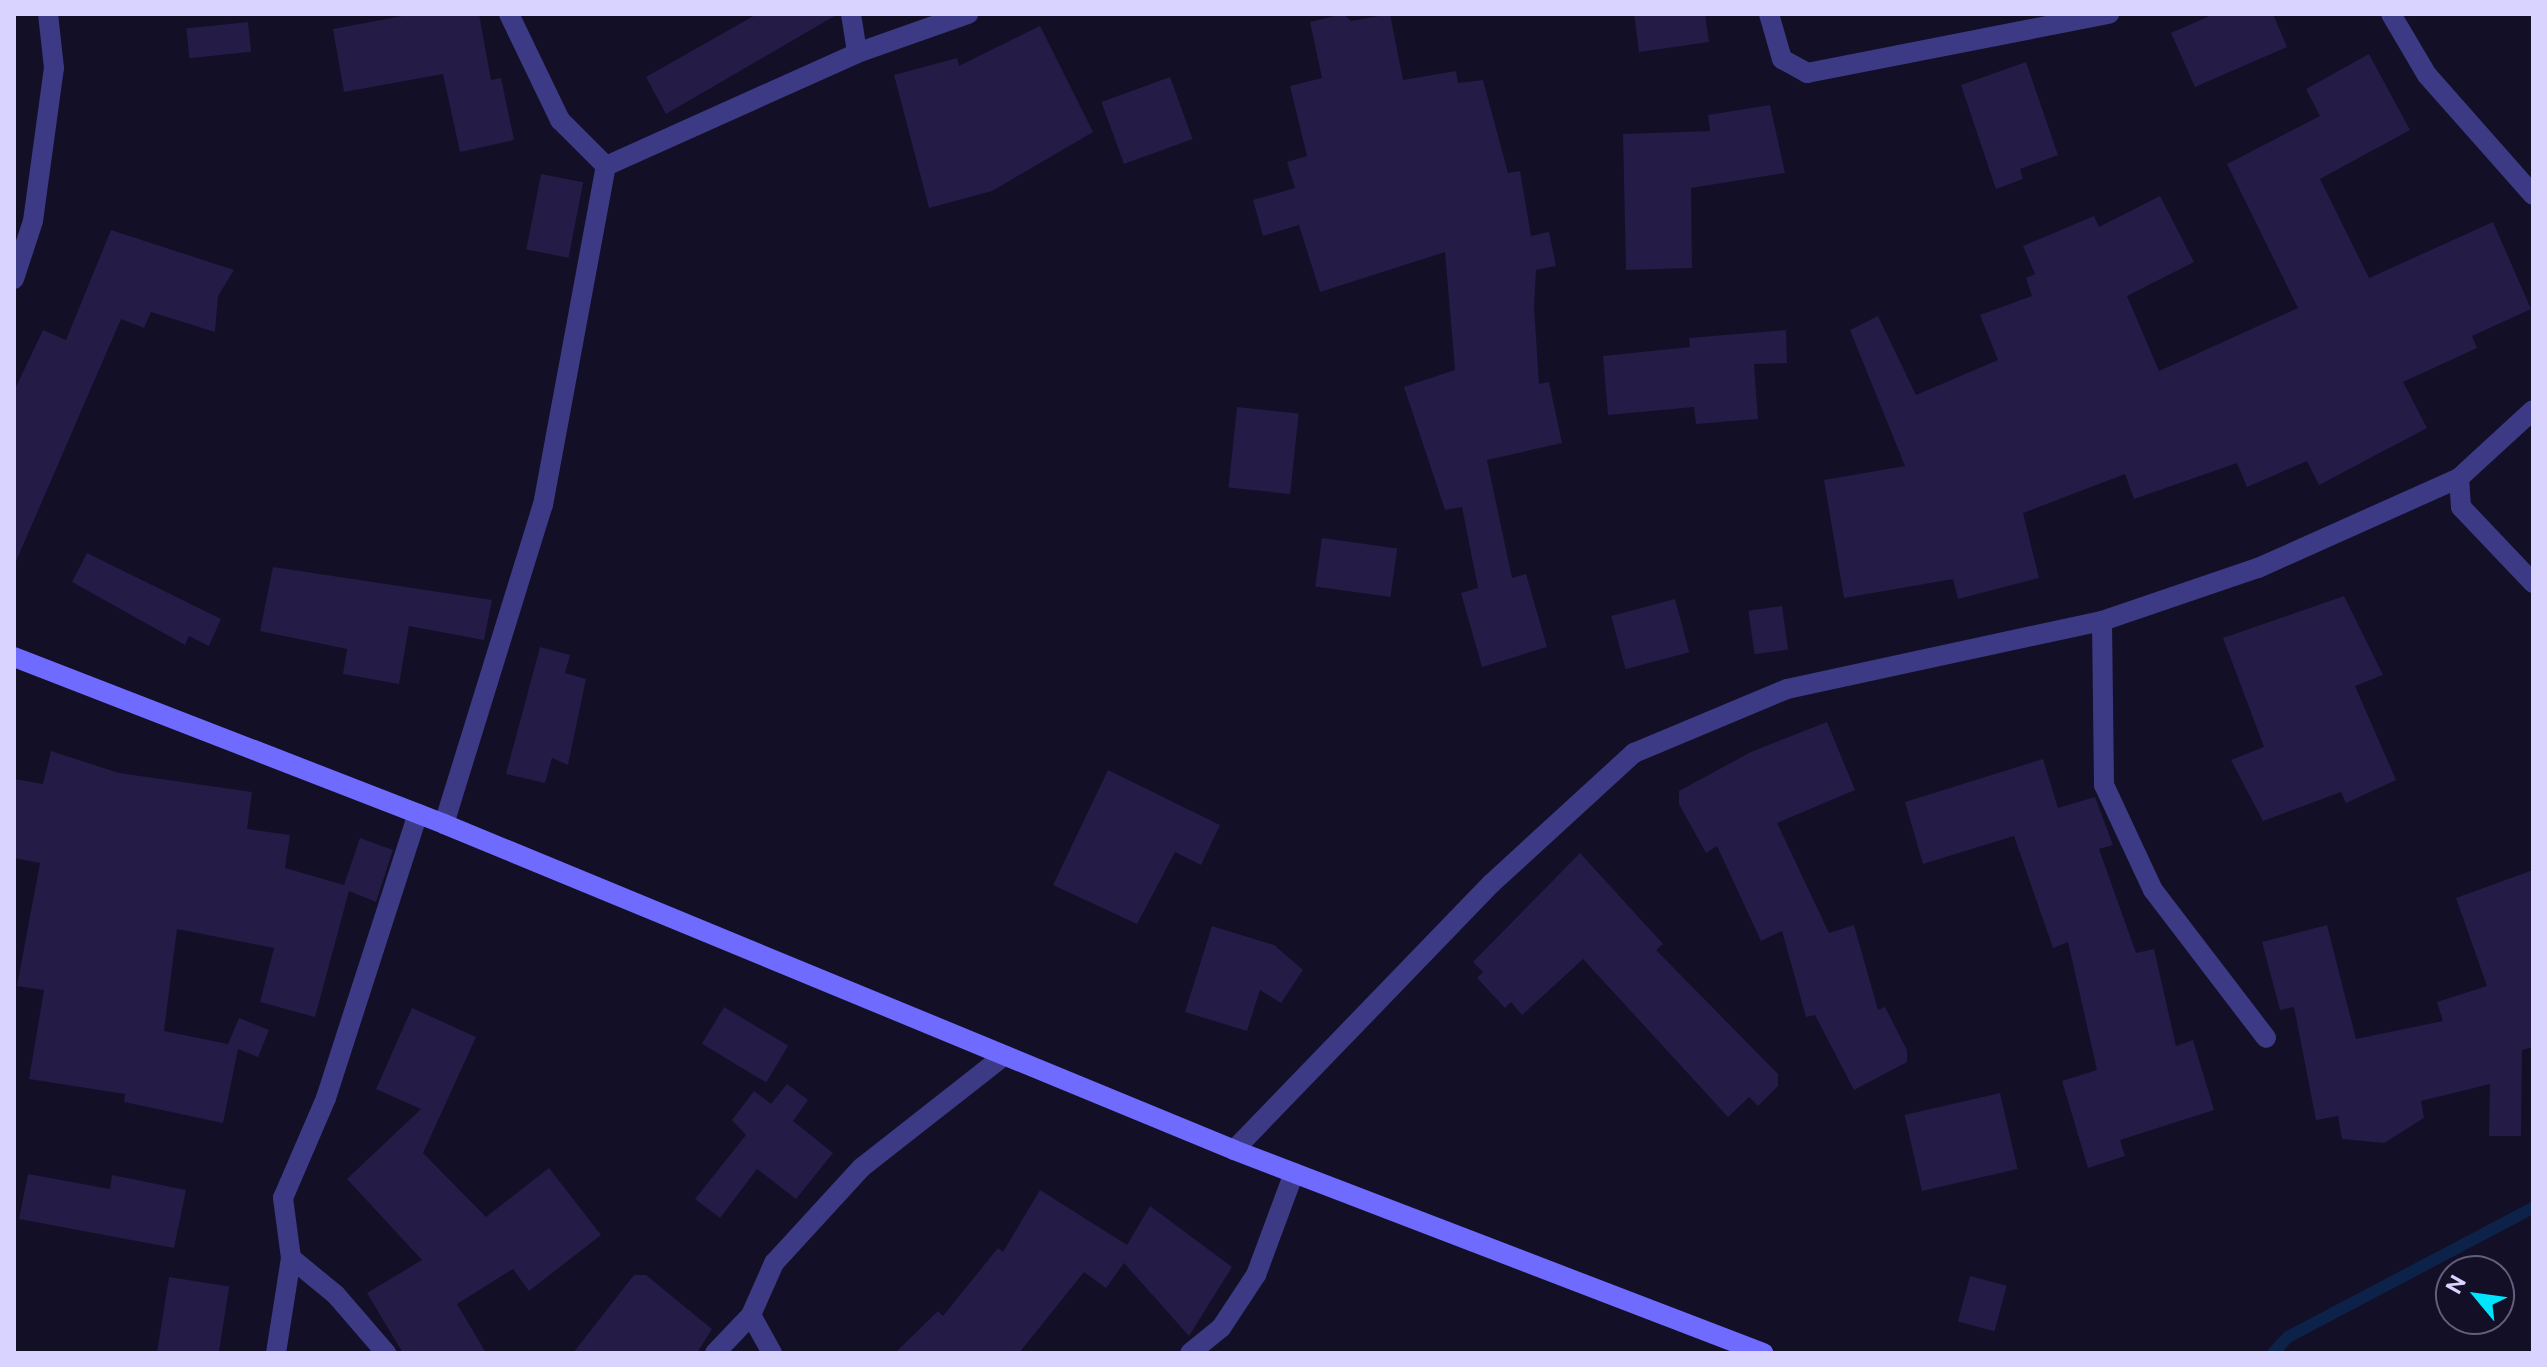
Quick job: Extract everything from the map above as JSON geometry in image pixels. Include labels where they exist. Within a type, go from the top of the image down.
[{"type":"main road","points":[[14,657],[444,824],[1234,1150],[1763,1353]]},
{"type":"street","points":[[14,279],[33,221],[54,68],[48,14]]},
{"type":"street","points":[[509,14],[560,120],[606,166]]},
{"type":"street","points":[[851,14],[857,53]]},
{"type":"street","points":[[606,166],[857,53],[968,14]]},
{"type":"street","points":[[1769,14],[1782,59],[1807,73],[2109,14]]},
{"type":"street","points":[[2391,14],[2427,75],[2533,195]]},
{"type":"street","points":[[444,824],[543,505],[606,166]]},
{"type":"street","points":[[1234,1150],[1492,883],[1634,753],[1787,689],[2102,621],[2258,568],[2459,478],[2533,410]]},
{"type":"street","points":[[2459,478],[2461,507],[2533,583]]},
{"type":"street","points":[[2102,621],[2104,785],[2153,890],[2266,1038]]},
{"type":"street","points":[[276,1353],[291,1258],[283,1198],[326,1098],[418,814]]},
{"type":"street","points":[[715,1353],[751,1315],[774,1263],[861,1168],[1004,1056]]},
{"type":"street","points":[[1190,1353],[1221,1328],[1256,1275],[1294,1173]]},
{"type":"street","points":[[291,1258],[336,1295],[386,1353]]},
{"type":"street","points":[[751,1315],[772,1353]]},
{"type":"building","points":[[413,14],[479,14],[491,80],[501,78],[514,140],[460,152],[443,74],[344,92],[333,29]]},
{"type":"building","points":[[757,14],[838,14],[666,114],[646,77]]},
{"type":"building","points":[[1343,14],[1351,21],[1390,14],[1403,80],[1456,71],[1458,83],[1483,80],[1508,173],[1520,171],[1531,236],[1549,232],[1556,266],[1536,270],[1534,307],[1539,384],[1549,382],[1562,443],[1487,460],[1512,578],[1526,574],[1547,647],[1482,667],[1461,593],[1478,588],[1462,507],[1445,510],[1404,387],[1455,370],[1445,252],[1320,292],[1299,225],[1263,236],[1253,200],[1295,188],[1287,162],[1307,156],[1290,86],[1322,78],[1310,22]]},
{"type":"building","points":[[1634,14],[1705,14],[1709,42],[1639,52]]},
{"type":"building","points":[[2214,14],[2273,14],[2287,47],[2195,87],[2171,33]]},
{"type":"building","points":[[248,22],[251,52],[189,58],[186,28]]},
{"type":"building","points":[[1040,26],[1093,132],[992,191],[929,208],[894,75],[957,58],[959,66]]},
{"type":"building","points":[[2369,54],[2410,130],[2320,179],[2369,278],[2493,222],[2531,309],[2472,336],[2477,348],[2403,382],[2427,428],[2319,485],[2307,461],[2247,487],[2237,463],[2134,499],[2125,474],[2023,513],[2039,578],[1958,599],[1953,579],[1844,598],[1824,480],[1905,466],[1850,330],[1878,316],[1916,395],[1998,360],[1980,315],[2032,296],[2026,278],[2035,274],[2023,246],[2094,216],[2099,227],[2160,196],[2194,262],[2127,296],[2159,371],[2298,308],[2227,164],[2320,116],[2306,89]]},
{"type":"building","points":[[2026,62],[2058,155],[2020,169],[2023,179],[1996,189],[1961,85]]},
{"type":"building","points":[[1170,77],[1193,139],[1124,164],[1101,102]]},
{"type":"building","points":[[1770,105],[1785,173],[1691,188],[1692,268],[1626,270],[1623,134],[1710,131],[1708,115]]},
{"type":"building","points":[[541,174],[583,182],[569,258],[526,250]]},
{"type":"building","points":[[111,230],[234,270],[218,296],[215,332],[151,312],[144,328],[121,319],[14,566],[14,391],[43,330],[66,340]]},
{"type":"building","points":[[1786,330],[1787,363],[1754,364],[1758,419],[1696,424],[1694,407],[1608,415],[1603,356],[1690,347],[1689,338]]},
{"type":"building","points":[[1237,407],[1299,413],[1290,494],[1229,488]]},
{"type":"building","points":[[1322,538],[1397,549],[1390,597],[1315,587]]},
{"type":"building","points":[[87,553],[221,619],[209,646],[189,636],[185,645],[72,582]]},
{"type":"building","points":[[273,567],[492,600],[484,640],[409,626],[399,684],[343,674],[347,649],[260,631]]},
{"type":"building","points":[[2344,596],[2383,675],[2355,686],[2396,780],[2346,803],[2341,792],[2263,821],[2231,760],[2264,747],[2223,638]]},
{"type":"building","points":[[1675,599],[1689,652],[1625,669],[1611,616]]},
{"type":"building","points":[[1782,606],[1788,650],[1754,654],[1748,611]]},
{"type":"building","points":[[540,647],[570,655],[565,673],[586,679],[568,765],[552,758],[545,783],[506,774]]},
{"type":"building","points":[[1827,722],[1855,790],[1777,823],[1829,933],[1854,925],[1878,1010],[1885,1007],[1907,1050],[1907,1062],[1854,1090],[1815,1015],[1806,1017],[1782,931],[1761,941],[1717,846],[1706,853],[1679,804],[1679,791],[1751,752]]},
{"type":"building","points":[[51,751],[119,773],[252,792],[247,829],[290,835],[285,868],[344,885],[360,838],[393,850],[376,902],[349,891],[315,1017],[260,1002],[274,948],[177,929],[164,1031],[228,1044],[239,1018],[269,1030],[258,1057],[238,1049],[223,1123],[124,1102],[125,1094],[29,1079],[44,990],[17,986],[40,863],[14,858],[14,779],[43,784]]},
{"type":"building","points":[[2043,759],[2058,808],[2095,797],[2113,845],[2099,849],[2136,953],[2154,949],[2176,1046],[2193,1040],[2214,1110],[2120,1140],[2125,1156],[2088,1168],[2062,1081],[2097,1070],[2068,942],[2053,948],[2014,836],[1923,864],[1905,802]]},
{"type":"building","points":[[1108,770],[1220,825],[1201,865],[1175,852],[1137,924],[1053,885]]},
{"type":"building","points":[[1580,853],[1663,944],[1656,950],[1778,1074],[1778,1086],[1758,1106],[1749,1097],[1728,1117],[1583,959],[1522,1015],[1511,1002],[1505,1008],[1477,978],[1483,972],[1473,962]]},
{"type":"building","points":[[2533,870],[2533,1047],[2522,1050],[2521,1136],[2489,1136],[2490,1084],[2421,1101],[2424,1118],[2384,1143],[2342,1139],[2338,1116],[2316,1120],[2294,1007],[2280,1010],[2262,942],[2327,925],[2356,1039],[2443,1021],[2437,1002],[2487,986],[2456,898]]},
{"type":"building","points":[[1212,926],[1274,945],[1303,970],[1281,1003],[1260,990],[1247,1031],[1185,1012]]},
{"type":"building","points":[[724,1007],[788,1046],[766,1082],[702,1044]]},
{"type":"building","points":[[412,1008],[476,1037],[423,1153],[486,1217],[549,1168],[601,1235],[529,1291],[513,1269],[457,1304],[486,1353],[403,1353],[367,1293],[422,1260],[347,1179],[421,1109],[376,1089]]},
{"type":"building","points":[[787,1084],[808,1100],[793,1121],[833,1153],[796,1199],[757,1169],[720,1218],[695,1199],[746,1135],[732,1120],[754,1091],[771,1104]]},
{"type":"building","points":[[2000,1093],[2018,1169],[1922,1191],[1905,1115]]},
{"type":"building","points":[[28,1174],[110,1189],[112,1175],[186,1190],[174,1248],[19,1219]]},
{"type":"building","points":[[1040,1190],[1127,1245],[1150,1206],[1232,1267],[1189,1336],[1124,1263],[1106,1288],[1084,1272],[1019,1353],[895,1353],[938,1311],[943,1316],[998,1248],[1003,1252]]},
{"type":"building","points":[[634,1275],[646,1275],[712,1329],[697,1353],[573,1353]]},
{"type":"building","points":[[1970,1276],[2007,1286],[1995,1331],[1958,1321]]},
{"type":"building","points":[[169,1277],[229,1287],[219,1353],[157,1353]]},
{"type":"waterway","points":[[2273,1353],[2288,1337],[2533,1208]]}]
